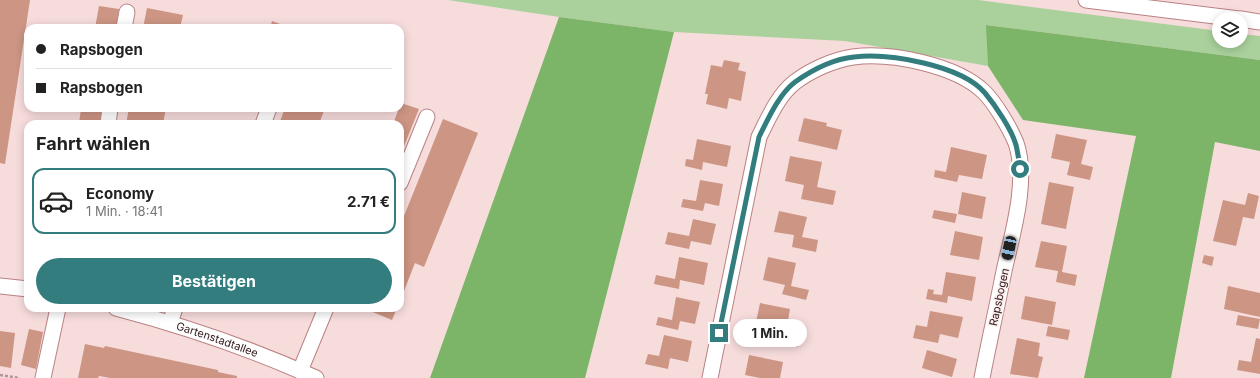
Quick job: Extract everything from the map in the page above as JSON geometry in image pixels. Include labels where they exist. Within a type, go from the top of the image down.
[{"type":"street","points":[[1086,0],[1212,16]]},
{"type":"street","points":[[125,24],[127,12]]},
{"type":"street","points":[[1248,20],[1260,22]]},
{"type":"street","name":"Rapsbogen","points":[[710,378],[759,137],[773,108],[794,83],[822,66],[853,57],[889,57],[932,65],[963,76],[984,92],[1003,118],[1016,144],[1020,169],[1018,204],[982,378]]},
{"type":"street","points":[[404,173],[427,118]]},
{"type":"street","points":[[0,286],[24,289]]},
{"type":"street","points":[[43,378],[57,312]]},
{"type":"street","name":"Gartenstadtallee","points":[[130,312],[170,323],[316,378]]},
{"type":"street","points":[[170,323],[174,312]]},
{"type":"street","points":[[300,371],[324,312]]},
{"type":"path","points":[[0,375],[20,378]]},
{"type":"green space","points":[[448,0],[978,0],[1212,30],[1212,48],[1248,48],[1248,35],[1260,36],[1260,60],[987,25],[988,66],[845,41],[674,32],[559,17]]},
{"type":"green space","points":[[559,17],[674,32],[585,378],[430,378]]},
{"type":"green space","points":[[986,25],[1260,60],[1260,151],[1215,142],[1171,378],[1084,378],[1136,136],[1023,120],[988,66]]},
{"type":"building","points":[[0,0],[30,0],[26,24],[24,24],[24,39],[5,164],[0,163]]},
{"type":"building","points":[[99,6],[119,9],[117,24],[96,24]]},
{"type":"building","points":[[147,8],[183,15],[181,24],[144,24]]},
{"type":"building","points":[[272,21],[280,24],[271,24]]},
{"type":"building","points":[[724,60],[740,63],[738,70],[746,72],[741,101],[729,98],[727,109],[706,104],[708,94],[705,94],[711,65],[722,67]]},
{"type":"building","points":[[404,104],[419,109],[404,146],[404,120],[395,120],[398,112],[404,112]]},
{"type":"building","points":[[80,112],[101,112],[100,120],[80,120]]},
{"type":"building","points":[[128,112],[165,112],[164,120],[127,120]]},
{"type":"building","points":[[284,112],[324,112],[320,120],[280,120]]},
{"type":"building","points":[[804,118],[827,123],[826,126],[842,130],[837,150],[798,141]]},
{"type":"building","points":[[443,119],[478,133],[424,267],[415,263],[404,291],[404,216]]},
{"type":"building","points":[[1056,134],[1087,140],[1081,164],[1093,167],[1090,180],[1067,175],[1070,162],[1051,158]]},
{"type":"building","points":[[697,139],[731,146],[727,167],[703,162],[702,170],[685,166],[686,159],[693,160]]},
{"type":"building","points":[[951,147],[987,155],[982,179],[959,175],[957,182],[934,177],[935,170],[946,172]]},
{"type":"building","points":[[790,156],[822,162],[817,187],[836,191],[833,205],[801,199],[804,185],[785,181]]},
{"type":"building","points":[[700,180],[723,184],[719,206],[705,203],[703,211],[681,207],[683,199],[696,201]]},
{"type":"building","points":[[1049,182],[1074,187],[1066,229],[1041,224]]},
{"type":"building","points":[[962,192],[986,197],[982,219],[958,214]]},
{"type":"building","points":[[1248,193],[1259,196],[1254,219],[1243,217],[1236,246],[1213,241],[1223,200],[1245,205]]},
{"type":"building","points":[[934,210],[957,214],[955,223],[932,218]]},
{"type":"building","points":[[779,211],[807,217],[802,237],[818,240],[816,252],[792,247],[794,235],[774,232]]},
{"type":"building","points":[[693,219],[716,224],[711,245],[691,241],[689,249],[665,244],[668,232],[689,236]]},
{"type":"building","points":[[955,231],[983,237],[979,260],[950,255]]},
{"type":"building","points":[[1041,241],[1067,246],[1062,272],[1077,275],[1075,286],[1056,282],[1058,271],[1035,267]]},
{"type":"building","points":[[1204,255],[1214,257],[1212,266],[1202,263]]},
{"type":"building","points":[[679,257],[708,263],[704,285],[680,280],[679,289],[654,284],[656,275],[675,279]]},
{"type":"building","points":[[768,257],[796,263],[791,286],[809,290],[806,300],[782,294],[785,285],[763,280]]},
{"type":"building","points":[[946,272],[976,277],[972,301],[948,296],[947,303],[926,299],[928,289],[934,290],[933,294],[942,295]]},
{"type":"building","points":[[1228,286],[1260,293],[1260,317],[1224,309]]},
{"type":"building","points":[[1025,296],[1056,302],[1052,325],[1021,319]]},
{"type":"building","points":[[676,297],[700,302],[695,324],[680,321],[678,330],[656,325],[658,317],[672,320]]},
{"type":"building","points":[[760,303],[790,309],[786,332],[800,335],[798,347],[775,342],[778,332],[755,327]]},
{"type":"building","points":[[930,311],[963,317],[958,338],[940,334],[938,343],[913,338],[916,325],[927,327]]},
{"type":"building","points":[[373,312],[395,312],[392,320]]},
{"type":"building","points":[[1238,315],[1260,319],[1258,329],[1236,325]]},
{"type":"building","points":[[1048,326],[1070,330],[1068,340],[1046,336]]},
{"type":"building","points":[[29,329],[43,332],[36,369],[21,365]]},
{"type":"building","points":[[0,331],[15,333],[11,368],[0,366]]},
{"type":"building","points":[[664,335],[692,341],[688,362],[670,358],[668,369],[645,364],[648,354],[659,356]]},
{"type":"building","points":[[1017,338],[1040,343],[1038,356],[1043,357],[1038,378],[1010,374]]},
{"type":"building","points":[[1256,338],[1260,339],[1260,374],[1237,370],[1239,360],[1251,362]]},
{"type":"building","points":[[85,344],[104,348],[105,346],[218,370],[218,372],[237,376],[237,378],[110,378],[99,376],[98,378],[78,378]]},
{"type":"building","points":[[927,350],[957,359],[952,377],[922,368]]},
{"type":"building","points":[[749,355],[783,362],[780,378],[760,378],[745,375]]},
{"type":"route","points":[[719,333],[759,137],[773,108],[794,83],[822,66],[853,57],[889,57],[932,65],[963,76],[984,92],[1003,118],[1016,144],[1020,169]]}]
